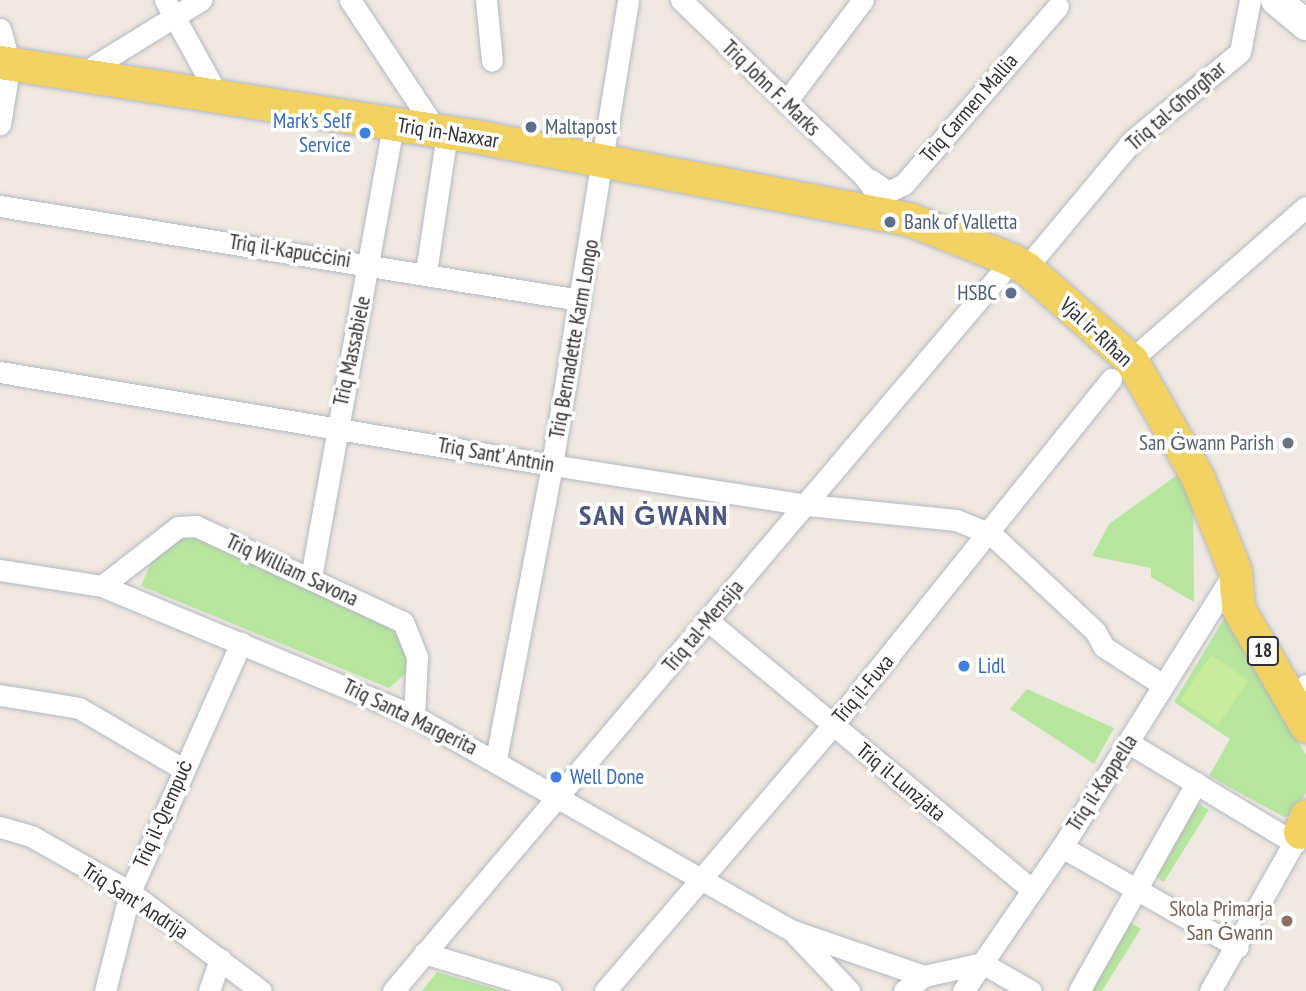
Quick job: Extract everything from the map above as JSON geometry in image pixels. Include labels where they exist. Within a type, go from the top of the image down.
[{"type":"main road","points":[[1276,0],[1306,25]]},
{"type":"main road","name":"Triq in-Naxxar","points":[[5,63],[217,94],[442,132],[901,218],[1019,264]]},
{"type":"main road","name":"Vjal ir-Riħan","points":[[1019,264],[1121,369],[1197,476],[1235,571],[1238,608],[1306,726]]},
{"type":"main road","name":"Vjal ir-Riħan","points":[[1235,571],[1262,602],[1306,686]]},
{"type":"street","points":[[83,73],[170,8],[201,0]]},
{"type":"street","points":[[350,0],[442,132],[426,272]]},
{"type":"street","points":[[486,0],[492,61]]},
{"type":"street","name":"Triq Bernadette Karm Longo","points":[[496,759],[552,466],[604,162],[628,0]]},
{"type":"street","name":"Triq John F. Marks","points":[[681,0],[863,175],[901,218]]},
{"type":"street","points":[[786,102],[863,0]]},
{"type":"street","name":"Triq tal-Għorgħar","points":[[1019,264],[1134,139],[1240,52],[1250,0]]},
{"type":"street","name":"Triq Carmen Mallia","points":[[904,184],[1058,6]]},
{"type":"street","points":[[170,8],[217,94]]},
{"type":"street","points":[[0,29],[5,63],[0,124]]},
{"type":"street","name":"Triq Massabiele","points":[[311,577],[336,426],[370,263],[393,124]]},
{"type":"street","points":[[857,210],[864,194],[863,175]]},
{"type":"street","name":"Triq John F. Marks","points":[[863,175],[888,192],[904,184]]},
{"type":"street","points":[[901,218],[904,184]]},
{"type":"street","name":"Triq il-Kapuċċini","points":[[0,206],[426,272],[580,300]]},
{"type":"street","name":"Triq il-Fuxa","points":[[604,991],[833,725],[991,534],[1121,369],[1306,207]]},
{"type":"street","name":"Triq tal-Mensija","points":[[393,991],[559,799],[707,620],[1019,264]]},
{"type":"street","name":"Triq Sant' Antnin","points":[[0,372],[336,426],[552,466],[808,505],[956,520],[991,534]]},
{"type":"street","name":"Triq William Savona","points":[[102,586],[178,527],[196,526],[311,577],[403,622],[417,657],[414,716]]},
{"type":"street","points":[[991,534],[1095,631],[1104,647],[1163,685]]},
{"type":"street","name":"Triq Santa Margerita","points":[[0,570],[102,586],[414,716],[496,759],[559,799],[793,931],[924,975]]},
{"type":"street","name":"Triq il-Kappella","points":[[963,991],[1129,743],[1235,571]]},
{"type":"street","name":"Triq il-Lunzjata","points":[[707,620],[1032,890]]},
{"type":"street","name":"Triq il-Qrempuċ","points":[[105,991],[130,892],[152,836],[241,643]]},
{"type":"street","points":[[0,695],[79,708],[183,769]]},
{"type":"street","points":[[1129,743],[1196,783],[1302,830],[1238,947],[1210,991]]},
{"type":"street","points":[[1079,991],[1196,783]]},
{"type":"street","name":"Triq Sant' Andrija","points":[[0,827],[31,836],[130,892],[261,991]]},
{"type":"street","points":[[1062,846],[1238,947]]},
{"type":"street","name":"Triq Santa Margerita","points":[[793,931],[849,991]]},
{"type":"street","points":[[424,953],[550,991]]},
{"type":"street","points":[[209,991],[220,959]]},
{"type":"street","points":[[904,991],[924,975],[982,963],[1031,991]]},
{"type":"green space","points":[[1180,473],[1193,497],[1194,602],[1151,577],[1151,568],[1092,556],[1109,524]]},
{"type":"green space","points":[[188,535],[402,630],[412,668],[389,688],[141,586],[156,551]]},
{"type":"green space","points":[[1225,617],[1306,755],[1306,793],[1293,815],[1284,817],[1209,776],[1230,739],[1174,702]]},
{"type":"green space","points":[[1211,655],[1248,680],[1218,726],[1180,701]]},
{"type":"green space","points":[[1027,689],[1114,728],[1094,764],[1010,709]]},
{"type":"green space","points":[[1196,802],[1209,810],[1164,882],[1151,874]]},
{"type":"green space","points":[[1128,921],[1141,929],[1102,991],[1086,989]]},
{"type":"green space","points":[[437,972],[502,991],[422,991]]},
{"type":"place","name":"Maltapost","points":[[531,127]]},
{"type":"place","name":"Mark's Self Service","points":[[365,133]]},
{"type":"place","name":"Bank of Valletta","points":[[890,222]]},
{"type":"place","name":"HSBC","points":[[1011,293]]},
{"type":"place","name":"San Ġwann Parish","points":[[1288,443]]},
{"type":"place","name":"Lidl","points":[[964,666]]},
{"type":"place","name":"Well Done","points":[[556,777]]},
{"type":"place","name":"Skola Primarja San Ġwann","points":[[1287,921]]},
{"type":"district","name":"SAN ĠWANN","points":[[654,515]]}]
